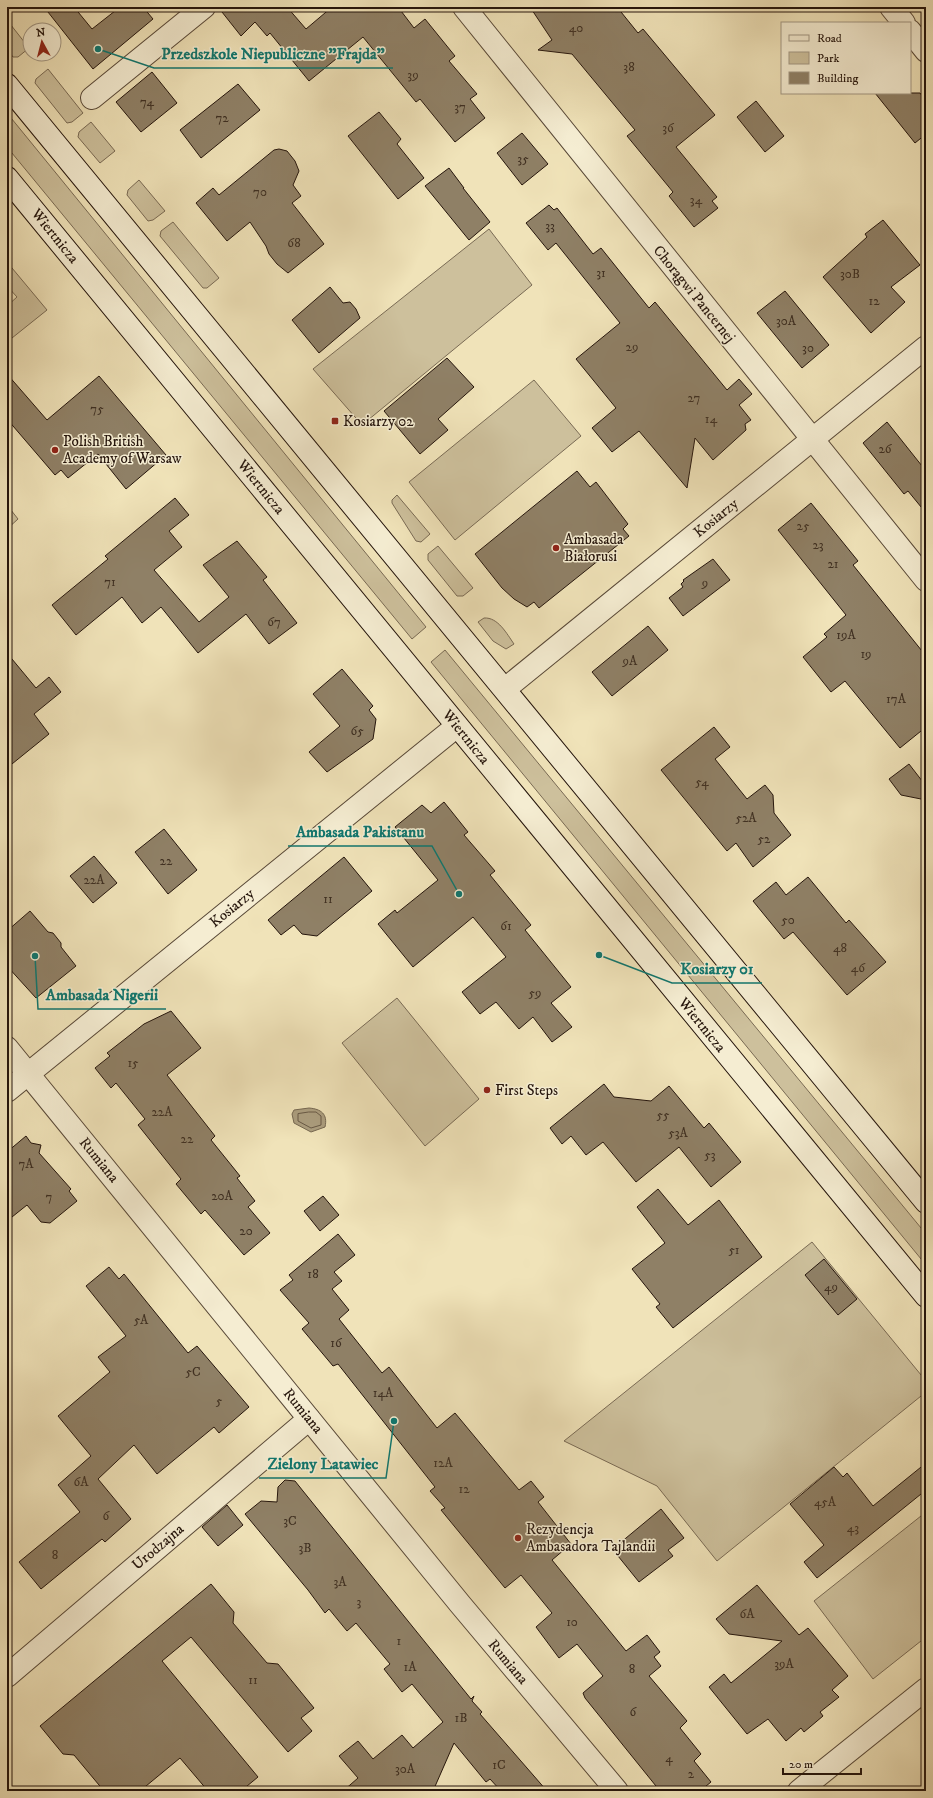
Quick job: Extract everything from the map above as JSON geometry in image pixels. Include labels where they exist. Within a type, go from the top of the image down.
[{"type":"street","points":[[92,98],[204,7]]},
{"type":"street","name":"Chorągwi Pancernej","points":[[464,7],[811,440],[926,580]]},
{"type":"street","points":[[891,7],[903,22]]},
{"type":"street","points":[[911,32],[926,51]]},
{"type":"street","points":[[7,85],[506,689],[926,1202]]},
{"type":"street","name":"Wiertnicza","points":[[7,178],[926,1296]]},
{"type":"street","name":"Kosiarzy","points":[[506,689],[926,347]]},
{"type":"street","name":"Kosiarzy","points":[[7,1090],[457,726]]},
{"type":"street","name":"Rumiana","points":[[7,1048],[309,1419],[617,1791]]},
{"type":"street","name":"Urodzajna","points":[[7,1676],[309,1419]]},
{"type":"street","points":[[799,1791],[926,1688]]},
{"type":"green space","points":[[7,20],[22,39],[22,54],[18,57],[13,57],[7,49]]},
{"type":"green space","points":[[48,69],[83,113],[72,122],[67,123],[35,83],[36,79]]},
{"type":"green space","points":[[7,113],[426,627],[412,639],[7,147]]},
{"type":"green space","points":[[91,122],[115,151],[100,163],[78,137],[79,132]]},
{"type":"green space","points":[[139,180],[165,211],[153,220],[148,221],[127,195],[128,190]]},
{"type":"green space","points":[[173,222],[219,278],[207,288],[203,288],[160,236],[161,231]]},
{"type":"green space","points":[[489,229],[532,285],[362,425],[313,369]]},
{"type":"green space","points":[[7,262],[47,310],[7,342],[7,306],[17,297],[7,286]]},
{"type":"green space","points":[[534,380],[581,436],[455,540],[409,482]]},
{"type":"green space","points":[[397,495],[430,534],[421,542],[416,541],[392,503],[392,500]]},
{"type":"green space","points":[[7,505],[18,519],[7,529]]},
{"type":"green space","points":[[438,546],[473,588],[463,596],[457,596],[428,560],[428,554]]},
{"type":"green space","points":[[484,618],[489,618],[498,623],[514,644],[506,649],[493,641],[478,622]]},
{"type":"green space","points":[[445,650],[926,1234],[926,1265],[431,662]]},
{"type":"green space","points":[[397,998],[479,1099],[425,1146],[342,1043]]},
{"type":"green space","points":[[812,1242],[926,1381],[926,1392],[717,1561],[657,1486],[564,1441]]},
{"type":"green space","points":[[926,1512],[926,1637],[873,1679],[814,1601]]},
{"type":"water","points":[[309,1108],[323,1113],[326,1122],[325,1127],[311,1132],[294,1123],[292,1114],[294,1110]]},
{"type":"building","points":[[44,7],[74,7],[92,29],[120,7],[143,7],[153,19],[93,69],[62,30],[62,22],[56,22]]},
{"type":"building","points":[[218,7],[287,7],[306,29],[332,7],[398,7],[414,28],[425,19],[455,56],[449,61],[477,94],[470,99],[485,118],[455,142],[420,99],[416,102],[363,37],[309,81],[270,33],[267,36],[255,22],[241,36]]},
{"type":"building","points":[[530,7],[617,7],[638,33],[643,29],[715,115],[676,147],[717,197],[712,201],[718,208],[694,227],[669,196],[673,192],[627,136],[635,130],[572,54],[538,50],[552,40]]},
{"type":"building","points":[[152,72],[177,103],[141,132],[116,102]]},
{"type":"building","points":[[238,84],[260,110],[201,158],[180,130]]},
{"type":"building","points":[[920,93],[926,101],[926,134],[915,143],[876,94]]},
{"type":"building","points":[[756,101],[784,136],[765,152],[737,117]]},
{"type":"building","points":[[379,112],[401,139],[397,144],[424,178],[398,199],[348,136]]},
{"type":"building","points":[[522,133],[548,164],[522,185],[497,153]]},
{"type":"building","points":[[279,149],[287,151],[295,161],[299,171],[293,185],[301,196],[292,203],[324,244],[288,273],[277,264],[269,254],[266,246],[250,222],[227,241],[196,203],[213,188],[219,195],[274,150]]},
{"type":"building","points":[[449,168],[490,222],[469,240],[425,186]]},
{"type":"building","points":[[549,205],[554,210],[557,208],[593,254],[601,248],[649,308],[655,302],[727,390],[739,379],[752,394],[739,405],[751,420],[745,424],[746,430],[713,460],[695,438],[687,488],[639,431],[612,452],[592,428],[616,408],[576,359],[620,323],[556,243],[548,250],[526,223]]},
{"type":"building","points":[[883,220],[920,265],[891,287],[905,302],[871,333],[823,277],[867,237],[865,234]]},
{"type":"building","points":[[330,287],[343,303],[350,302],[356,309],[360,318],[319,353],[292,320]]},
{"type":"building","points":[[785,291],[829,345],[802,368],[757,313]]},
{"type":"building","points":[[447,358],[474,387],[438,419],[448,430],[420,454],[384,411]]},
{"type":"building","name":"Polish British Academy of Warsaw","points":[[7,374],[47,420],[99,376],[166,455],[126,489],[98,454],[68,478],[61,470],[55,475],[7,419]]},
{"type":"building","points":[[887,422],[926,471],[926,513],[908,491],[904,494],[863,443]]},
{"type":"building","points":[[577,471],[590,487],[596,482],[628,524],[623,529],[629,536],[539,608],[534,602],[527,607],[514,599],[502,588],[475,554]]},
{"type":"building","points":[[175,498],[189,515],[169,531],[182,547],[154,570],[199,622],[229,597],[203,565],[237,541],[267,577],[263,580],[297,623],[269,644],[246,614],[198,653],[161,607],[142,623],[122,597],[76,635],[52,605],[108,559],[105,556]]},
{"type":"building","points":[[811,503],[858,561],[853,565],[926,656],[926,727],[900,748],[845,681],[831,692],[803,657],[827,637],[824,634],[846,615],[778,530]]},
{"type":"building","points":[[713,559],[730,580],[683,616],[669,598],[683,587],[681,584],[684,581],[683,580]]},
{"type":"building","points":[[648,626],[668,650],[612,696],[592,672]]},
{"type":"building","points":[[7,653],[36,688],[49,677],[61,692],[34,714],[49,734],[7,768]]},
{"type":"building","points":[[342,669],[373,706],[369,710],[376,719],[373,739],[327,772],[309,752],[340,726],[313,694]]},
{"type":"building","points":[[714,727],[730,747],[715,759],[747,799],[765,785],[773,795],[774,813],[791,835],[753,867],[736,843],[727,851],[661,770]]},
{"type":"building","points":[[909,764],[926,786],[926,800],[901,795],[889,779]]},
{"type":"building","points":[[444,802],[468,832],[464,835],[495,871],[490,875],[531,925],[525,930],[571,987],[551,1003],[572,1027],[552,1042],[533,1017],[519,1029],[496,1002],[480,1014],[462,992],[506,957],[473,917],[413,967],[378,924],[395,910],[397,913],[438,880],[395,827],[422,805],[431,813]]},
{"type":"building","points":[[164,829],[197,870],[168,894],[135,852]]},
{"type":"building","points":[[94,856],[117,883],[93,903],[70,876]]},
{"type":"building","points":[[344,857],[372,891],[317,936],[302,934],[294,925],[281,935],[268,920]]},
{"type":"building","points":[[808,877],[846,923],[849,920],[886,962],[847,995],[793,932],[784,939],[753,901],[776,882],[786,895]]},
{"type":"building","points":[[30,911],[48,932],[53,933],[61,943],[61,947],[76,966],[36,998],[7,966],[7,931]]},
{"type":"building","points":[[171,1011],[201,1048],[167,1075],[215,1136],[211,1140],[240,1176],[237,1178],[255,1201],[248,1207],[270,1233],[244,1255],[205,1210],[201,1214],[176,1184],[181,1179],[138,1125],[145,1119],[116,1083],[111,1088],[95,1068],[110,1056],[107,1053],[144,1024]]},
{"type":"building","points":[[604,1084],[614,1097],[651,1101],[669,1086],[704,1128],[709,1123],[741,1162],[711,1187],[679,1147],[636,1182],[603,1142],[586,1155],[571,1136],[562,1144],[550,1128]]},
{"type":"building","points":[[26,1136],[31,1143],[41,1145],[39,1153],[71,1189],[69,1191],[77,1201],[50,1223],[41,1222],[27,1205],[7,1221],[7,1152]]},
{"type":"building","points":[[658,1189],[688,1225],[719,1200],[762,1257],[673,1328],[656,1307],[660,1304],[632,1269],[665,1243],[637,1207]]},
{"type":"building","points":[[323,1196],[339,1215],[320,1231],[304,1211]]},
{"type":"building","points":[[338,1234],[355,1255],[334,1272],[342,1281],[332,1289],[349,1310],[339,1319],[382,1373],[389,1367],[437,1428],[455,1413],[519,1490],[531,1481],[544,1497],[538,1502],[571,1544],[552,1560],[626,1651],[647,1635],[660,1652],[654,1657],[661,1666],[649,1676],[687,1721],[680,1728],[701,1754],[694,1761],[711,1782],[700,1791],[660,1791],[585,1698],[583,1693],[603,1676],[577,1644],[559,1658],[536,1627],[552,1613],[521,1575],[505,1588],[441,1510],[445,1508],[430,1491],[435,1487],[338,1364],[333,1366],[302,1329],[309,1323],[280,1290],[293,1280],[289,1275]]},
{"type":"building","points":[[824,1259],[857,1299],[838,1315],[805,1275]]},
{"type":"building","points":[[109,1267],[119,1279],[124,1274],[188,1353],[197,1346],[249,1407],[219,1433],[214,1427],[157,1474],[134,1445],[98,1479],[131,1519],[105,1542],[102,1539],[41,1589],[19,1562],[80,1512],[58,1485],[91,1456],[58,1416],[110,1372],[98,1357],[126,1336],[86,1286]]},
{"type":"building","points":[[926,1463],[926,1490],[817,1578],[804,1562],[824,1545],[790,1504],[834,1467],[843,1477],[847,1473],[873,1506]]},
{"type":"building","points":[[285,1480],[295,1481],[471,1699],[474,1696],[472,1701],[482,1712],[480,1714],[547,1791],[501,1791],[490,1779],[486,1782],[454,1743],[433,1791],[343,1791],[358,1778],[339,1756],[358,1741],[373,1759],[402,1735],[413,1748],[443,1722],[412,1684],[402,1692],[384,1669],[390,1664],[356,1623],[347,1631],[329,1609],[325,1613],[308,1590],[245,1514],[261,1501],[277,1502],[278,1487]]},
{"type":"building","points":[[227,1505],[243,1525],[218,1546],[202,1527]]},
{"type":"building","points":[[661,1509],[684,1538],[668,1550],[673,1556],[639,1582],[618,1556],[625,1550],[620,1543]]},
{"type":"building","points":[[211,1584],[234,1612],[233,1623],[267,1663],[278,1664],[314,1708],[301,1718],[312,1731],[288,1752],[191,1637],[162,1661],[258,1777],[241,1791],[208,1791],[180,1758],[140,1791],[104,1791],[74,1755],[63,1754],[40,1726]]},
{"type":"building","points":[[757,1585],[799,1635],[808,1628],[848,1676],[832,1690],[839,1697],[820,1712],[823,1716],[804,1732],[801,1728],[786,1741],[768,1719],[747,1734],[709,1687],[724,1674],[731,1683],[782,1641],[729,1634],[716,1619]]},
{"type":"place","name":"Przedszkole Niepubliczne \"Frajda\"","points":[[98,49]]},
{"type":"place","name":"Kosiarzy 02","points":[[335,421]]},
{"type":"place","name":"Polish British Academy of Warsaw","points":[[55,450]]},
{"type":"place","name":"Ambasada Białorusi","points":[[556,548]]},
{"type":"place","name":"Ambasada Pakistanu","points":[[459,894]]},
{"type":"place","name":"Kosiarzy 01","points":[[599,955]]},
{"type":"place","name":"Ambasada Nigerii","points":[[35,956]]},
{"type":"place","name":"First Steps","points":[[487,1090]]},
{"type":"place","name":"Zielony Latawiec","points":[[394,1421]]},
{"type":"place","name":"Rezydencja Ambasadora Tajlandii","points":[[518,1538]]}]
